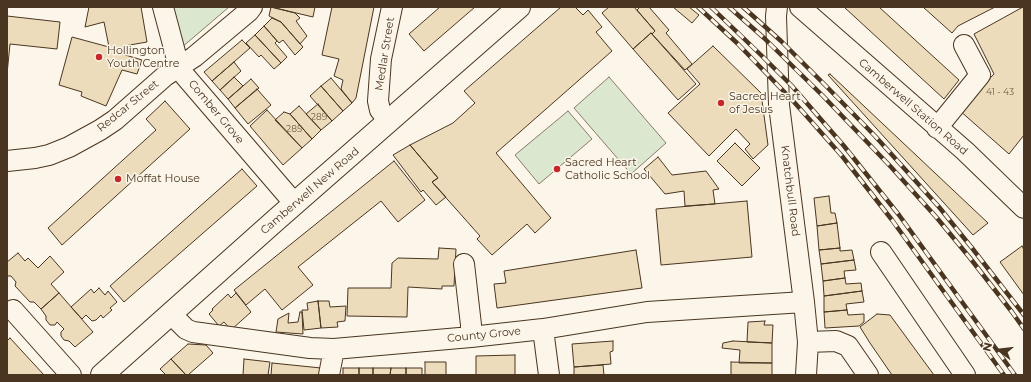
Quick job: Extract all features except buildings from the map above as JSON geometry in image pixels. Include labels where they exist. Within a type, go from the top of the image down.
[{"type":"highway","name":"Camberwell New Road","points":[[102,375],[519,7]]},
{"type":"street","name":"Comber Grove","points":[[163,7],[179,66],[190,82],[295,204]]},
{"type":"street","name":"Redcar Street","points":[[7,161],[35,158],[49,154],[69,147],[100,130],[115,120],[157,82],[194,57],[252,7]]},
{"type":"street","name":"Medlar Street","points":[[389,121],[380,110],[378,101],[381,59],[392,7]]},
{"type":"street","name":"Knatchbull Road","points":[[777,7],[779,105],[804,302],[808,342],[806,375]]},
{"type":"street","name":"Camberwell Station Road","points":[[800,7],[965,152],[1024,208]]},
{"type":"street","points":[[937,128],[980,75],[964,45]]},
{"type":"street","points":[[881,252],[965,375]]},
{"type":"street","points":[[464,264],[471,325],[470,337]]},
{"type":"street","name":"County Grove","points":[[171,314],[186,329],[193,332],[310,348],[334,349],[543,329],[647,312],[804,302]]},
{"type":"street","points":[[13,310],[71,375]]},
{"type":"street","points":[[543,329],[549,375]]},
{"type":"street","points":[[808,342],[836,341],[848,346],[868,375]]},
{"type":"street","points":[[330,375],[334,349]]},
{"type":"green space","points":[[171,7],[229,7],[181,48]]},
{"type":"green space","points":[[609,77],[666,143],[631,174],[574,108]]},
{"type":"green space","points":[[568,111],[592,139],[539,184],[515,155]]},
{"type":"railway","points":[[698,7],[737,43],[794,102],[842,156],[892,220],[1004,375]]},
{"type":"railway","points":[[711,7],[792,86],[844,146],[899,215],[1015,375]]},
{"type":"railway","points":[[729,7],[764,38],[823,96],[891,167],[937,218],[970,258],[1024,329]]},
{"type":"railway","points":[[743,7],[781,41],[875,136],[939,207],[1024,315]]},
{"type":"place","name":"Hollington Youth Centre","points":[[99,57]]},
{"type":"place","name":"Sacred Heart of Jesus","points":[[721,103]]},
{"type":"place","name":"Sacred Heart Catholic School","points":[[557,169]]},
{"type":"place","name":"Moffat House","points":[[118,179]]}]
